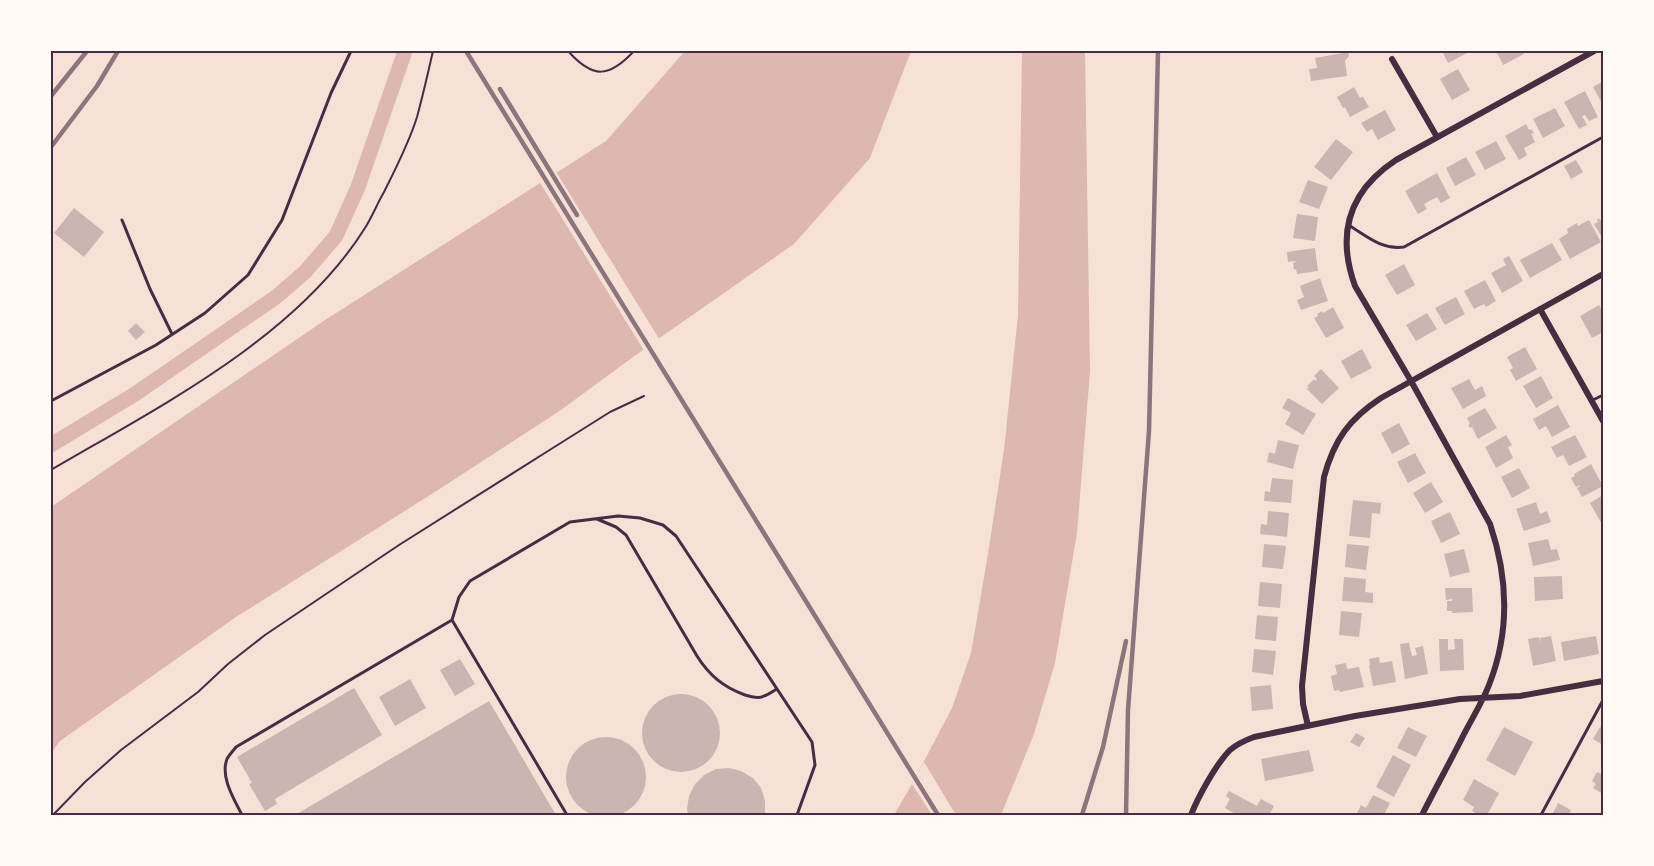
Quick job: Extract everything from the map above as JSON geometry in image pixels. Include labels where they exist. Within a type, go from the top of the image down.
[{"type":"street","points":[[1422,815],[1483,698],[1499,656],[1504,626],[1503,574],[1490,524],[1411,381],[1355,286],[1347,254],[1348,225],[1354,206],[1364,188],[1375,175],[1396,160],[1594,51]]},
{"type":"street","points":[[1392,59],[1437,137]]},
{"type":"street","points":[[1308,726],[1302,686],[1324,477],[1337,441],[1350,422],[1365,408],[1603,274]]},
{"type":"street","points":[[1540,309],[1603,421]]},
{"type":"street","points":[[1191,815],[1221,760],[1231,749],[1254,737],[1460,699],[1520,696],[1603,681]]},
{"type":"lane","points":[[51,401],[156,345],[205,313],[248,275],[282,220],[331,93],[351,51]]},
{"type":"lane","points":[[1348,225],[1384,246],[1404,247],[1603,137]]},
{"type":"lane","points":[[122,220],[150,290],[172,334]]},
{"type":"lane","points":[[1592,401],[1603,395]]},
{"type":"lane","points":[[242,815],[225,776],[227,760],[236,747],[452,620],[459,597],[470,581],[570,522],[618,516],[640,518],[663,525],[676,536],[812,742],[815,765],[797,815]]},
{"type":"lane","points":[[596,519],[616,527],[626,535],[697,656],[718,682],[752,697],[763,697],[777,689]]},
{"type":"lane","points":[[452,620],[567,815]]},
{"type":"lane","points":[[1541,815],[1603,700]]},
{"type":"path","points":[[51,470],[200,383],[269,332],[314,291],[346,255],[366,227],[399,161],[416,118],[433,51]]},
{"type":"path","points":[[568,51],[577,61],[594,72],[610,71],[622,64],[634,51]]},
{"type":"path","points":[[53,815],[121,750],[198,692],[228,664],[265,635],[548,451],[610,412],[644,396]]},
{"type":"shaded area","points":[[685,51],[911,51],[870,158],[794,244],[561,410],[236,617],[60,741],[51,753],[51,507],[325,320],[606,141]]},
{"type":"shaded area","points":[[1022,51],[1085,51],[1090,371],[1077,533],[1055,663],[1034,734],[1001,815],[894,815],[952,708],[971,653],[987,560],[1004,450],[1018,315]]},
{"type":"pier","points":[[555,170],[661,342],[645,352],[539,181]]},
{"type":"pier","points":[[924,762],[956,815],[932,815],[912,784]]},
{"type":"building","points":[[1442,51],[1471,51],[1448,63]]},
{"type":"building","points":[[1496,51],[1522,51],[1524,54],[1503,65]]},
{"type":"building","points":[[1348,52],[1349,56],[1345,61],[1347,76],[1311,81],[1309,69],[1317,68],[1315,58]]},
{"type":"building","points":[[1458,69],[1470,90],[1452,100],[1440,79]]},
{"type":"building","points":[[1603,81],[1603,105],[1593,87]]},
{"type":"building","points":[[1354,87],[1369,107],[1350,117],[1337,97]]},
{"type":"building","points":[[1585,91],[1598,117],[1589,121],[1585,115],[1582,116],[1587,125],[1579,129],[1564,102]]},
{"type":"building","points":[[1555,108],[1565,126],[1543,138],[1533,119]]},
{"type":"building","points":[[1385,110],[1396,130],[1378,140],[1372,129],[1367,132],[1361,123]]},
{"type":"building","points":[[1526,124],[1534,133],[1531,134],[1535,142],[1524,148],[1527,155],[1519,160],[1505,136]]},
{"type":"building","points":[[1336,139],[1353,152],[1331,180],[1314,167]]},
{"type":"building","points":[[1496,141],[1506,159],[1485,170],[1475,152]]},
{"type":"building","points":[[1466,157],[1476,175],[1455,186],[1446,168]]},
{"type":"building","points":[[1576,160],[1583,172],[1571,179],[1564,166]]},
{"type":"building","points":[[1437,173],[1450,198],[1441,203],[1437,197],[1424,204],[1427,209],[1418,214],[1405,191]]},
{"type":"building","points":[[1308,180],[1328,187],[1319,209],[1299,202]]},
{"type":"building","points":[[74,208],[104,232],[84,257],[54,233]]},
{"type":"building","points":[[1297,214],[1318,217],[1315,241],[1293,238]]},
{"type":"building","points":[[1599,218],[1603,219],[1603,239],[1594,224]]},
{"type":"building","points":[[1589,220],[1601,242],[1570,259],[1559,239],[1568,233],[1567,229]]},
{"type":"building","points":[[1552,243],[1562,260],[1530,278],[1520,260]]},
{"type":"building","points":[[1315,248],[1318,271],[1297,274],[1293,263],[1296,262],[1288,262],[1287,252]]},
{"type":"building","points":[[1509,256],[1523,281],[1502,293],[1491,273],[1506,265],[1503,259]]},
{"type":"building","points":[[1404,264],[1415,285],[1397,295],[1385,275]]},
{"type":"building","points":[[1320,278],[1328,301],[1301,310],[1297,300],[1304,297],[1300,286]]},
{"type":"building","points":[[1485,280],[1496,301],[1486,307],[1484,304],[1474,309],[1464,291]]},
{"type":"building","points":[[1456,297],[1465,314],[1445,325],[1435,308]]},
{"type":"building","points":[[1599,305],[1603,312],[1603,332],[1592,338],[1580,316]]},
{"type":"building","points":[[1333,307],[1344,328],[1326,338],[1314,318],[1322,311],[1323,313]]},
{"type":"building","points":[[1427,313],[1437,329],[1416,341],[1406,325]]},
{"type":"building","points":[[136,323],[145,332],[136,340],[128,331]]},
{"type":"building","points":[[1525,347],[1537,369],[1516,381],[1507,357]]},
{"type":"building","points":[[1362,349],[1372,368],[1351,379],[1341,361]]},
{"type":"building","points":[[1321,369],[1339,388],[1322,404],[1307,389],[1314,379],[1315,381],[1317,379],[1314,376]]},
{"type":"building","points":[[1541,376],[1553,398],[1536,408],[1523,386]]},
{"type":"building","points":[[1469,379],[1475,390],[1482,386],[1486,396],[1463,409],[1451,388]]},
{"type":"building","points":[[1288,398],[1316,414],[1303,435],[1285,424],[1291,413],[1282,408]]},
{"type":"building","points":[[1558,405],[1570,427],[1552,437],[1546,426],[1539,430],[1533,419]]},
{"type":"building","points":[[1485,408],[1497,428],[1478,439],[1472,427],[1468,425],[1470,424],[1467,418]]},
{"type":"building","points":[[1399,423],[1410,444],[1392,454],[1381,433]]},
{"type":"building","points":[[1506,435],[1512,445],[1508,447],[1513,458],[1496,468],[1485,447]]},
{"type":"building","points":[[1575,435],[1587,457],[1569,466],[1563,455],[1557,458],[1551,447]]},
{"type":"building","points":[[1278,440],[1299,445],[1293,469],[1267,462],[1269,452],[1275,454]]},
{"type":"building","points":[[1415,453],[1426,473],[1408,483],[1397,462]]},
{"type":"building","points":[[1591,464],[1603,486],[1582,497],[1577,488],[1580,485],[1576,487],[1571,478]]},
{"type":"building","points":[[1519,468],[1530,488],[1512,498],[1501,477]]},
{"type":"building","points":[[1272,478],[1293,480],[1291,503],[1264,501],[1265,491],[1270,492]]},
{"type":"building","points":[[1431,482],[1443,502],[1425,513],[1413,493]]},
{"type":"building","points":[[1603,495],[1603,526],[1590,503]]},
{"type":"building","points":[[1353,500],[1381,503],[1380,514],[1372,513],[1370,538],[1349,536]]},
{"type":"building","points":[[1536,502],[1540,514],[1547,511],[1551,522],[1524,531],[1516,509]]},
{"type":"building","points":[[1268,511],[1289,513],[1287,537],[1260,534],[1261,524],[1267,525]]},
{"type":"building","points":[[1450,512],[1460,534],[1441,543],[1431,521]]},
{"type":"building","points":[[1548,539],[1551,550],[1557,549],[1560,560],[1533,566],[1528,543]]},
{"type":"building","points":[[1264,544],[1286,546],[1283,569],[1262,567]]},
{"type":"building","points":[[1347,544],[1369,546],[1366,570],[1345,567]]},
{"type":"building","points":[[1464,549],[1470,572],[1450,577],[1444,554]]},
{"type":"building","points":[[1562,576],[1563,599],[1535,601],[1534,577]]},
{"type":"building","points":[[1344,577],[1366,579],[1365,592],[1373,593],[1373,603],[1342,601]]},
{"type":"building","points":[[1260,582],[1282,584],[1280,608],[1258,606]]},
{"type":"building","points":[[1445,588],[1472,588],[1473,612],[1452,613],[1452,611],[1447,611],[1447,601],[1452,601],[1452,599],[1446,600]]},
{"type":"building","points":[[1341,611],[1362,613],[1359,637],[1339,635]]},
{"type":"building","points":[[1257,615],[1278,617],[1276,641],[1255,639]]},
{"type":"building","points":[[1551,636],[1556,661],[1533,666],[1528,639],[1539,637],[1541,644],[1540,638]]},
{"type":"building","points":[[1596,636],[1599,654],[1564,661],[1561,642]]},
{"type":"building","points":[[1439,639],[1448,639],[1448,650],[1455,649],[1454,639],[1463,639],[1464,670],[1440,671]]},
{"type":"building","points":[[1409,643],[1412,656],[1417,655],[1415,648],[1423,646],[1428,674],[1405,679],[1400,644]]},
{"type":"building","points":[[1254,649],[1276,651],[1273,675],[1252,672]]},
{"type":"building","points":[[1379,657],[1380,663],[1392,661],[1396,682],[1373,686],[1369,659]]},
{"type":"building","points":[[460,659],[475,684],[455,696],[440,670]]},
{"type":"building","points":[[1346,663],[1347,669],[1359,667],[1364,687],[1334,691],[1331,676],[1337,674],[1335,665]]},
{"type":"building","points":[[410,679],[426,708],[395,726],[379,697]]},
{"type":"building","points":[[1271,685],[1273,709],[1252,711],[1250,687]]},
{"type":"building","points":[[354,688],[382,735],[275,799],[277,804],[265,811],[237,757]]},
{"type":"building","points":[[681,694],[696,697],[709,705],[717,718],[720,733],[717,748],[709,761],[696,769],[681,772],[666,769],[653,761],[645,748],[642,733],[645,718],[653,705],[666,697]]},
{"type":"building","points":[[489,701],[556,815],[295,815]]},
{"type":"building","points":[[1408,727],[1427,736],[1416,757],[1397,748]]},
{"type":"building","points":[[1504,727],[1533,742],[1515,776],[1486,760]]},
{"type":"building","points":[[1600,727],[1603,729],[1603,745],[1593,739]]},
{"type":"building","points":[[1356,733],[1365,738],[1359,747],[1350,742]]},
{"type":"building","points":[[606,737],[621,740],[634,749],[643,762],[646,777],[643,792],[634,805],[621,814],[606,817],[591,814],[578,805],[569,792],[566,777],[569,762],[578,749],[591,740]]},
{"type":"building","points":[[1309,750],[1314,771],[1265,781],[1261,759]]},
{"type":"building","points":[[1393,755],[1411,765],[1394,797],[1376,787]]},
{"type":"building","points":[[729,768],[741,771],[753,778],[761,788],[765,800],[765,815],[688,815],[689,796],[695,784],[704,775],[716,769]]},
{"type":"building","points":[[1603,771],[1603,794],[1593,788],[1596,784],[1592,781],[1597,772],[1601,774]]},
{"type":"building","points":[[1474,779],[1499,793],[1487,815],[1479,815],[1472,811],[1474,807],[1463,800]]},
{"type":"building","points":[[1229,791],[1257,806],[1261,799],[1274,806],[1269,815],[1237,815],[1225,808],[1230,799],[1226,796]]},
{"type":"building","points":[[1373,795],[1390,803],[1384,815],[1356,815],[1361,805],[1366,808]]},
{"type":"building","points":[[1558,803],[1571,810],[1569,815],[1553,813]]},
{"type":"waterway","points":[[51,445],[135,394],[276,297],[305,272],[336,236],[358,187],[405,51]]},
{"type":"railway","points":[[51,96],[87,51]]},
{"type":"railway","points":[[51,147],[97,86],[118,51]]},
{"type":"railway","points":[[466,51],[938,815]]},
{"type":"railway","points":[[1126,815],[1128,710],[1149,431],[1158,51]]},
{"type":"railway","points":[[500,89],[577,215]]},
{"type":"railway","points":[[1082,815],[1103,747],[1126,641]]}]
